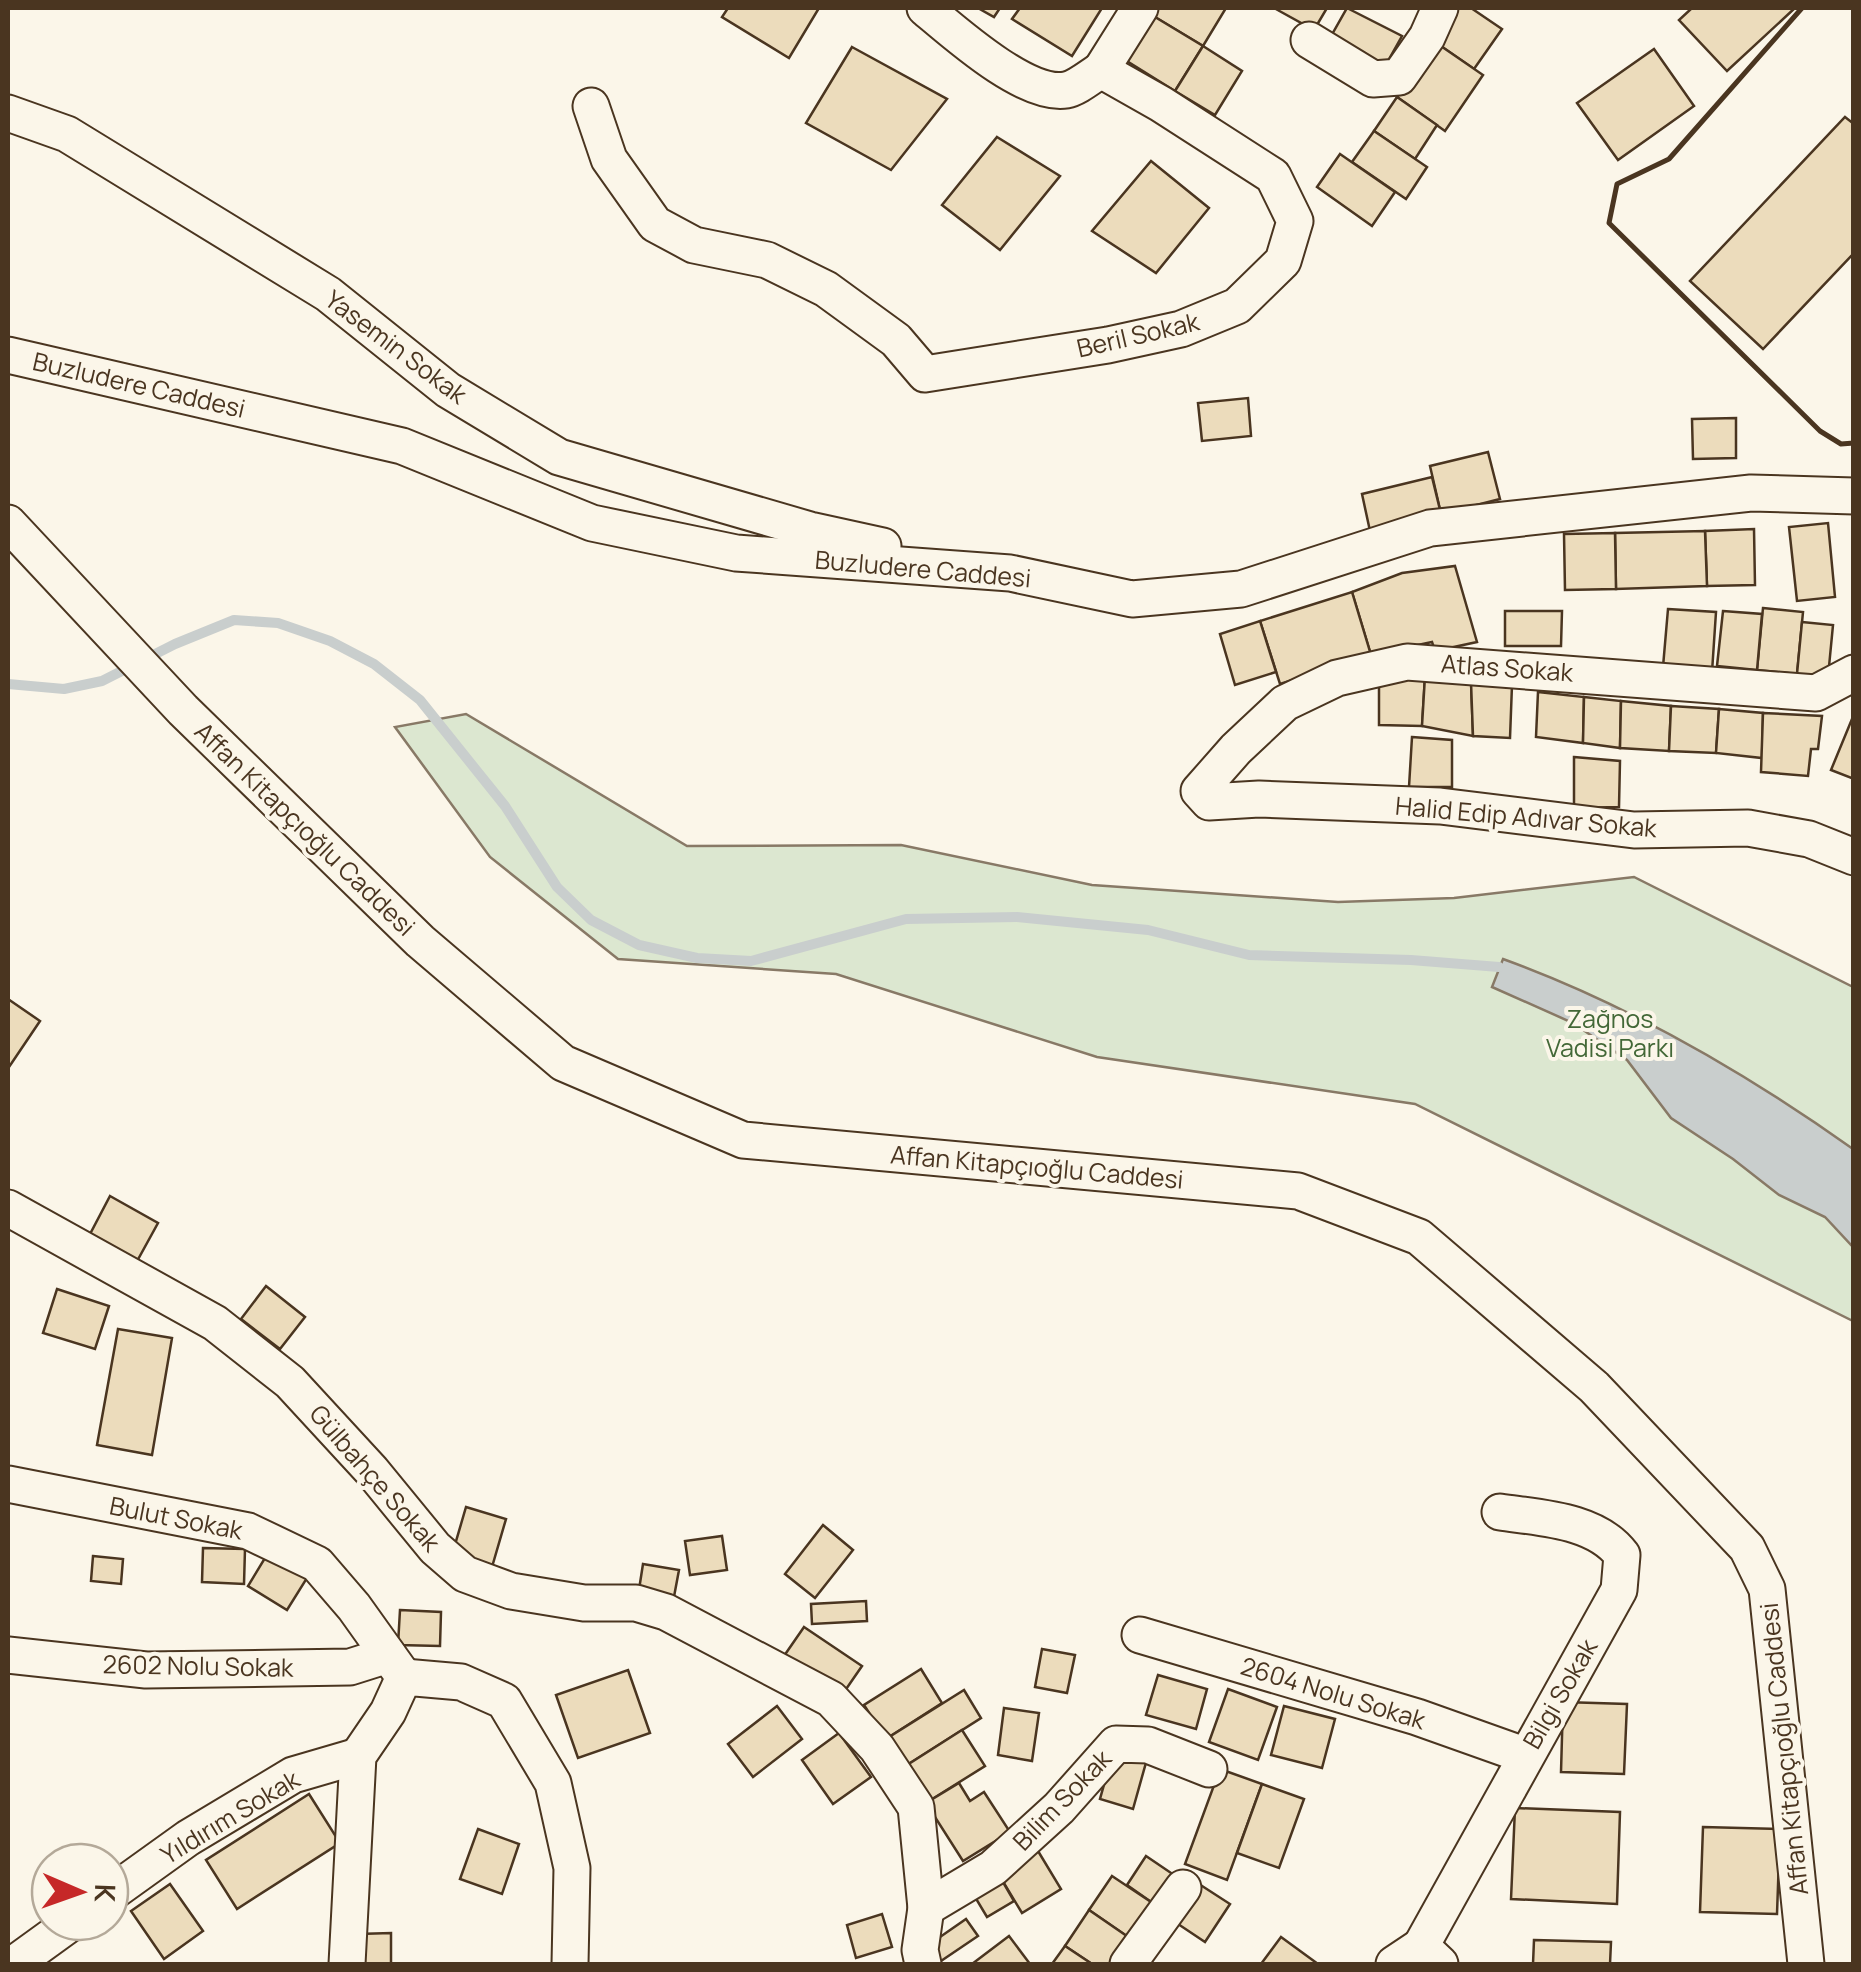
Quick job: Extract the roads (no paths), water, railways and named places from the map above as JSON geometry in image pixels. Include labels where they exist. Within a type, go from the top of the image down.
[{"type":"street","points":[[925,8],[1032,85],[1066,90],[1101,70],[1140,8]]},
{"type":"street","points":[[1310,40],[1373,79],[1399,76],[1427,37],[1440,8]]},
{"type":"street","name":"Beril Sokak","points":[[592,106],[610,159],[655,224],[694,245],[766,260],[826,289],[896,340],[925,374],[1182,329],[1238,306],[1283,261],[1294,221],[1273,176],[1162,104],[1101,70]]},
{"type":"street","name":"Yasemin Sokak","points":[[8,113],[66,134],[328,294],[448,390],[559,457],[810,530],[882,546],[921,567]]},
{"type":"street","name":"Buzludere Caddesi","points":[[8,355],[402,446],[592,523],[736,553],[1010,573],[1132,599],[1241,588],[1430,528],[1751,493],[1854,496]]},
{"type":"street","name":"Affan Kitapçıoğlu Caddesi","points":[[8,523],[183,710],[420,942],[563,1063],[743,1140],[1298,1191],[1419,1237],[1594,1387],[1747,1548],[1768,1589],[1806,1964]]},
{"type":"street","name":"Atlas Sokak","points":[[1199,791],[1285,703],[1337,678],[1406,662],[1816,693],[1854,673]]},
{"type":"street","name":"Halid Edip Adıvar Sokak","points":[[1199,791],[1210,802],[1259,799],[1440,806],[1634,830],[1748,828],[1809,839],[1854,857]]},
{"type":"street","name":"Gülbahçe Sokak","points":[[8,1208],[215,1323],[290,1382],[372,1471],[435,1548],[465,1574],[511,1591],[584,1603],[636,1603],[666,1612],[831,1699],[877,1748],[916,1808],[926,1908],[920,1950],[923,1964]]},
{"type":"street","name":"Bulut Sokak","points":[[8,1484],[248,1531],[317,1564],[396,1666]]},
{"type":"street","name":"Bilgi Sokak","points":[[1418,1958],[1524,1755],[1619,1590],[1622,1555],[1610,1540],[1565,1522],[1500,1512]]},
{"type":"street","name":"2604 Nolu Sokak","points":[[1140,1635],[1418,1717],[1524,1755]]},
{"type":"street","name":"2602 Nolu Sokak","points":[[8,1654],[146,1670],[396,1666],[462,1682],[504,1701],[553,1783],[572,1868],[570,1964]]},
{"type":"street","points":[[347,1964],[358,1756],[388,1712],[396,1666]]},
{"type":"street","name":"Bilim Sokak","points":[[926,1908],[993,1868],[1058,1808],[1116,1744],[1148,1745],[1209,1768]]},
{"type":"street","name":"Yıldırım Sokak","points":[[130,1880],[188,1838],[292,1775],[358,1756]]},
{"type":"street","points":[[1128,1964],[1183,1888]]},
{"type":"street","points":[[14,1964],[44,1942]]},
{"type":"waterway","points":[[8,684],[64,689],[102,681],[234,620],[278,623],[330,641],[374,664],[420,700],[505,806],[557,887],[591,920],[639,945],[697,958],[751,961],[906,919],[1017,917],[1148,930],[1249,955],[1499,967]]},
{"type":"park label","name":"Zağnos Vadisi Parkı","points":[[1610,1034]]}]
